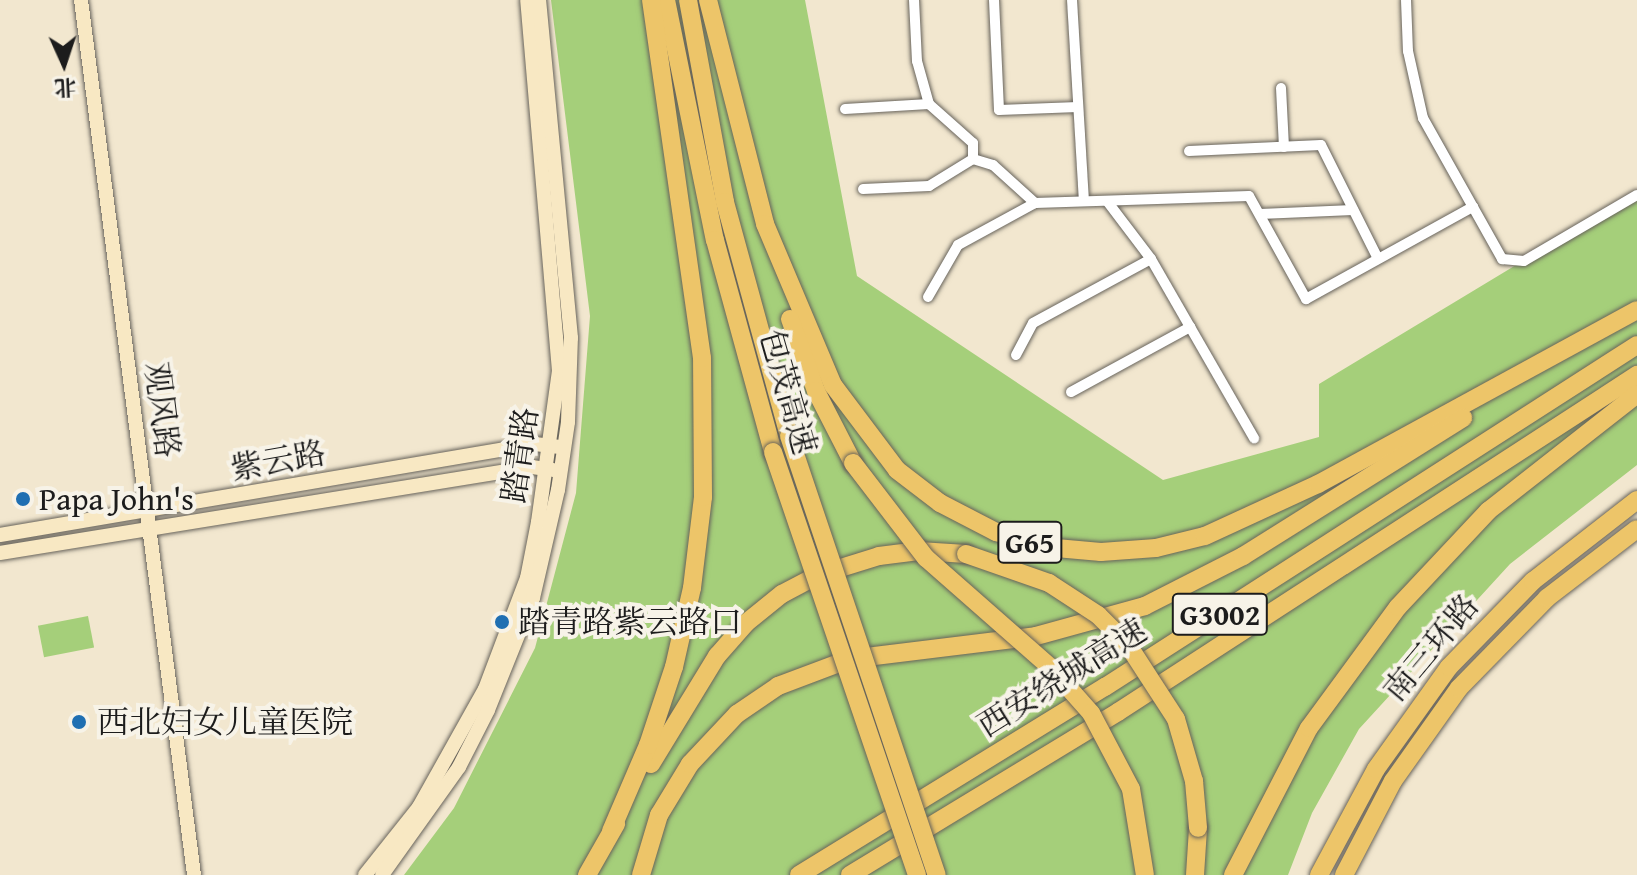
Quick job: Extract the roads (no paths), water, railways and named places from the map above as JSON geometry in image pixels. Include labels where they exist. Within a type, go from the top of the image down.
[{"type":"highway","points":[[611,831],[648,745],[674,667],[692,588],[704,482],[701,343],[651,0]]},
{"type":"highway","name":"包茂高速","points":[[666,0],[718,253],[773,452],[888,792]]},
{"type":"highway","points":[[688,0],[725,202],[789,436],[937,875]]},
{"type":"highway","name":"G65","points":[[708,0],[765,224],[820,360],[882,454],[920,490],[996,532],[1056,548],[1156,548],[1227,528],[1585,341],[1637,310]]},
{"type":"highway","points":[[765,224],[799,347],[853,463],[926,558],[1051,668],[1091,713],[1128,780],[1140,823],[1145,875]]},
{"type":"highway","points":[[641,875],[659,815],[713,738],[778,686],[850,659],[1055,632],[1107,620],[1166,597],[1243,556],[1585,341]]},
{"type":"highway","name":"西安绕城高速","points":[[799,875],[1158,654],[1637,345]]},
{"type":"highway","name":"西安绕城高速","points":[[850,875],[938,825],[1637,375]]},
{"type":"highway","points":[[1233,875],[1309,728],[1398,607],[1488,511],[1637,394]]},
{"type":"highway","name":"南三环路","points":[[1319,875],[1376,769],[1449,667],[1533,581],[1637,500]]},
{"type":"highway","name":"南三环路","points":[[1344,875],[1393,781],[1459,688],[1547,598],[1637,529]]},
{"type":"highway","points":[[587,875],[692,690],[730,640],[764,607],[799,584],[858,560],[919,551],[966,554],[1049,583],[1098,615],[1128,645],[1176,719],[1194,781],[1198,828],[1195,875]]},
{"type":"highway","points":[[888,792],[906,875]]},
{"type":"highway","points":[[888,792],[917,875]]},
{"type":"highway","points":[[866,875],[938,825]]},
{"type":"street","name":"观风路","points":[[81,0],[194,875]]},
{"type":"street","name":"踏青路","points":[[527,0],[557,327],[558,447]]},
{"type":"street","name":"踏青路","points":[[382,875],[459,767],[488,710],[533,598],[558,447],[569,313],[539,0]]},
{"type":"street","points":[[914,0],[917,61],[929,104],[973,143],[973,159]]},
{"type":"street","points":[[994,0],[999,110],[1078,107]]},
{"type":"street","points":[[1072,0],[1084,201]]},
{"type":"street","points":[[1406,0],[1408,51],[1423,118],[1502,259],[1524,261],[1637,195]]},
{"type":"street","points":[[1281,88],[1284,147]]},
{"type":"street","points":[[845,109],[929,104]]},
{"type":"street","points":[[1189,151],[1321,145],[1378,259]]},
{"type":"street","points":[[863,189],[929,186],[973,159],[993,165],[1035,203]]},
{"type":"street","points":[[928,297],[958,245],[1035,203],[1249,196],[1306,299],[1473,207]]},
{"type":"street","points":[[1107,201],[1151,259],[1254,438]]},
{"type":"street","points":[[1260,214],[1353,210]]},
{"type":"street","points":[[1016,355],[1033,323],[1151,259]]},
{"type":"street","points":[[1071,392],[1190,327]]},
{"type":"street","name":"紫云路","points":[[0,535],[535,444],[558,447]]},
{"type":"street","name":"紫云路","points":[[0,553],[532,467],[554,470]]},
{"type":"street","name":"踏青路","points":[[365,875],[419,807],[485,689],[527,578],[554,470]]},
{"type":"place","name":"Papa John's","points":[[23,499]]},
{"type":"place","name":"踏青路紫云路口","points":[[502,622]]},
{"type":"place","name":"西北妇女儿童医院","points":[[79,722]]}]
